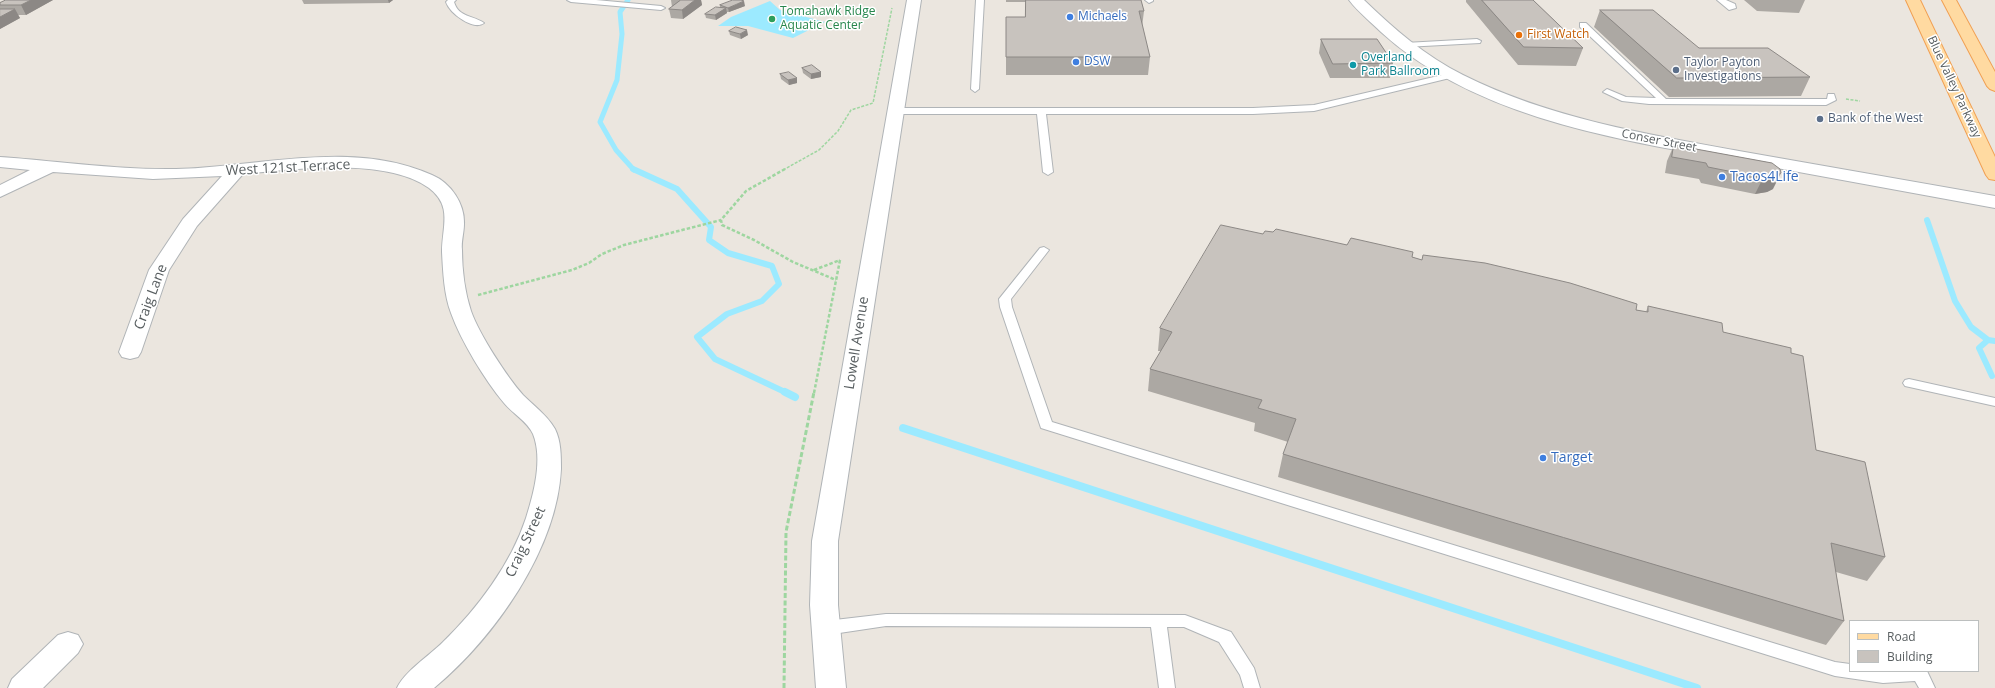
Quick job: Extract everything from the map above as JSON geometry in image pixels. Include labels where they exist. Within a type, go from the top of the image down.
[{"type":"main road","name":"Blue Valley Parkway","points":[[1913,0],[1995,175]]},
{"type":"main road","points":[[1949,0],[1995,86]]},
{"type":"street","name":"Lowell Avenue","points":[[831,688],[824,605],[824,541],[914,0]]},
{"type":"street","name":"Conser Street","points":[[1356,0],[1405,45],[1451,75],[1532,108],[1622,134],[1995,202]]},
{"type":"street","name":"West 121st Terrace","points":[[0,162],[152,174],[316,164],[364,164],[392,167],[425,178],[437,185],[446,194],[453,208],[455,224],[452,243],[459,300],[461,312],[473,335]]},
{"type":"street","points":[[0,192],[50,166]]},
{"type":"street","name":"Craig Lane","points":[[130,352],[159,270],[190,223],[237,170]]},
{"type":"street","name":"Craig Street","points":[[412,688],[463,641],[495,602],[517,566],[536,527],[547,495],[550,472],[548,450],[544,431],[513,398],[484,357],[473,335]]},
{"type":"street","points":[[23,688],[68,644]]},
{"type":"lane","points":[[452,0],[450,2],[452,8],[458,15],[480,24]]},
{"type":"lane","points":[[571,0],[661,8]]},
{"type":"lane","points":[[976,90],[980,0]]},
{"type":"lane","points":[[1721,0],[1732,6],[1732,8]]},
{"type":"lane","points":[[1583,25],[1664,101]]},
{"type":"lane","points":[[1405,45],[1477,41]]},
{"type":"lane","points":[[896,111],[1253,111],[1314,108],[1451,75]]},
{"type":"lane","points":[[1607,92],[1624,99],[1664,101],[1826,102],[1835,97]]},
{"type":"lane","points":[[1041,111],[1048,172]]},
{"type":"lane","points":[[1044,250],[1005,299],[1006,307],[1046,425],[1835,670],[1849,672]]},
{"type":"lane","points":[[1909,383],[1995,402]]},
{"type":"lane","points":[[826,628],[886,620],[1185,622],[1225,637],[1248,673],[1252,688]]},
{"type":"lane","points":[[1158,622],[1167,688]]},
{"type":"lane","points":[[1851,672],[1883,676],[1920,674],[1927,688]]},
{"type":"path","points":[[459,300],[572,270],[589,263],[602,254],[624,245],[721,220],[746,191],[820,150],[838,131],[851,110],[873,103],[892,7]]},
{"type":"path","points":[[1835,97],[1860,102]]},
{"type":"path","points":[[721,220],[722,225],[754,240],[793,262],[836,280]]},
{"type":"path","points":[[784,688],[786,532],[840,260],[813,270]]},
{"type":"water","name":"Tomahawk Ridge Aquatic Center","points":[[770,1],[780,10],[825,22],[793,38],[748,26],[718,26],[731,17]]},
{"type":"building","points":[[6,0],[31,0],[21,5],[0,5],[0,3]]},
{"type":"building","points":[[681,0],[695,0],[682,10],[669,9]]},
{"type":"building","points":[[733,0],[744,1],[728,8],[720,5]]},
{"type":"building","points":[[1026,0],[1141,0],[1144,11],[1139,11],[1150,57],[1006,57],[1006,17],[1025,17]]},
{"type":"building","points":[[1482,0],[1533,0],[1583,48],[1524,47]]},
{"type":"building","points":[[716,7],[726,8],[715,15],[705,14]]},
{"type":"building","points":[[0,9],[15,9],[0,17]]},
{"type":"building","points":[[1600,10],[1653,10],[1699,48],[1768,48],[1810,77],[1677,78]]},
{"type":"building","points":[[736,27],[747,30],[740,34],[729,31]]},
{"type":"building","points":[[1321,39],[1377,39],[1393,63],[1333,64]]},
{"type":"building","points":[[812,65],[821,72],[811,74],[802,68]]},
{"type":"building","points":[[789,72],[797,78],[788,80],[780,74]]},
{"type":"building","points":[[1674,145],[1772,163],[1780,169],[1781,173],[1775,176],[1763,178],[1708,167],[1706,163],[1672,157]]},
{"type":"building","name":"Target","points":[[1221,225],[1263,234],[1265,231],[1273,232],[1276,229],[1347,245],[1351,238],[1413,252],[1412,257],[1422,260],[1423,255],[1485,263],[1570,283],[1637,304],[1636,310],[1648,312],[1648,306],[1722,323],[1723,332],[1791,348],[1791,353],[1803,356],[1816,450],[1865,462],[1885,557],[1831,543],[1844,621],[1283,454],[1296,419],[1258,408],[1262,400],[1150,369],[1172,332],[1160,328]]},
{"type":"waterway","points":[[628,0],[620,12],[622,34],[617,80],[600,122],[616,150],[633,169]]},
{"type":"waterway","points":[[633,169],[677,189],[711,227],[709,240],[728,253],[772,266],[779,284],[762,301],[727,314],[697,337],[715,359],[787,393]]},
{"type":"waterway","points":[[1927,220],[1955,301],[1971,327],[1988,340]]},
{"type":"waterway","points":[[1988,340],[1995,341]]},
{"type":"waterway","points":[[1988,340],[1979,348],[1992,376]]},
{"type":"waterway","points":[[787,393],[795,397]]},
{"type":"waterway","points":[[903,428],[1697,688]]},
{"type":"place","name":"Michaels","points":[[1070,17]]},
{"type":"place","name":"Tomahawk Ridge Aquatic Center","points":[[772,19]]},
{"type":"place","name":"First Watch","points":[[1519,35]]},
{"type":"place","name":"DSW","points":[[1076,62]]},
{"type":"place","name":"Overland Park Ballroom","points":[[1353,65]]},
{"type":"place","name":"Taylor Payton Investigations","points":[[1676,70]]},
{"type":"place","name":"Bank of the West","points":[[1820,119]]},
{"type":"place","name":"Tacos4Life","points":[[1722,177]]},
{"type":"place","name":"Target","points":[[1543,458]]}]
